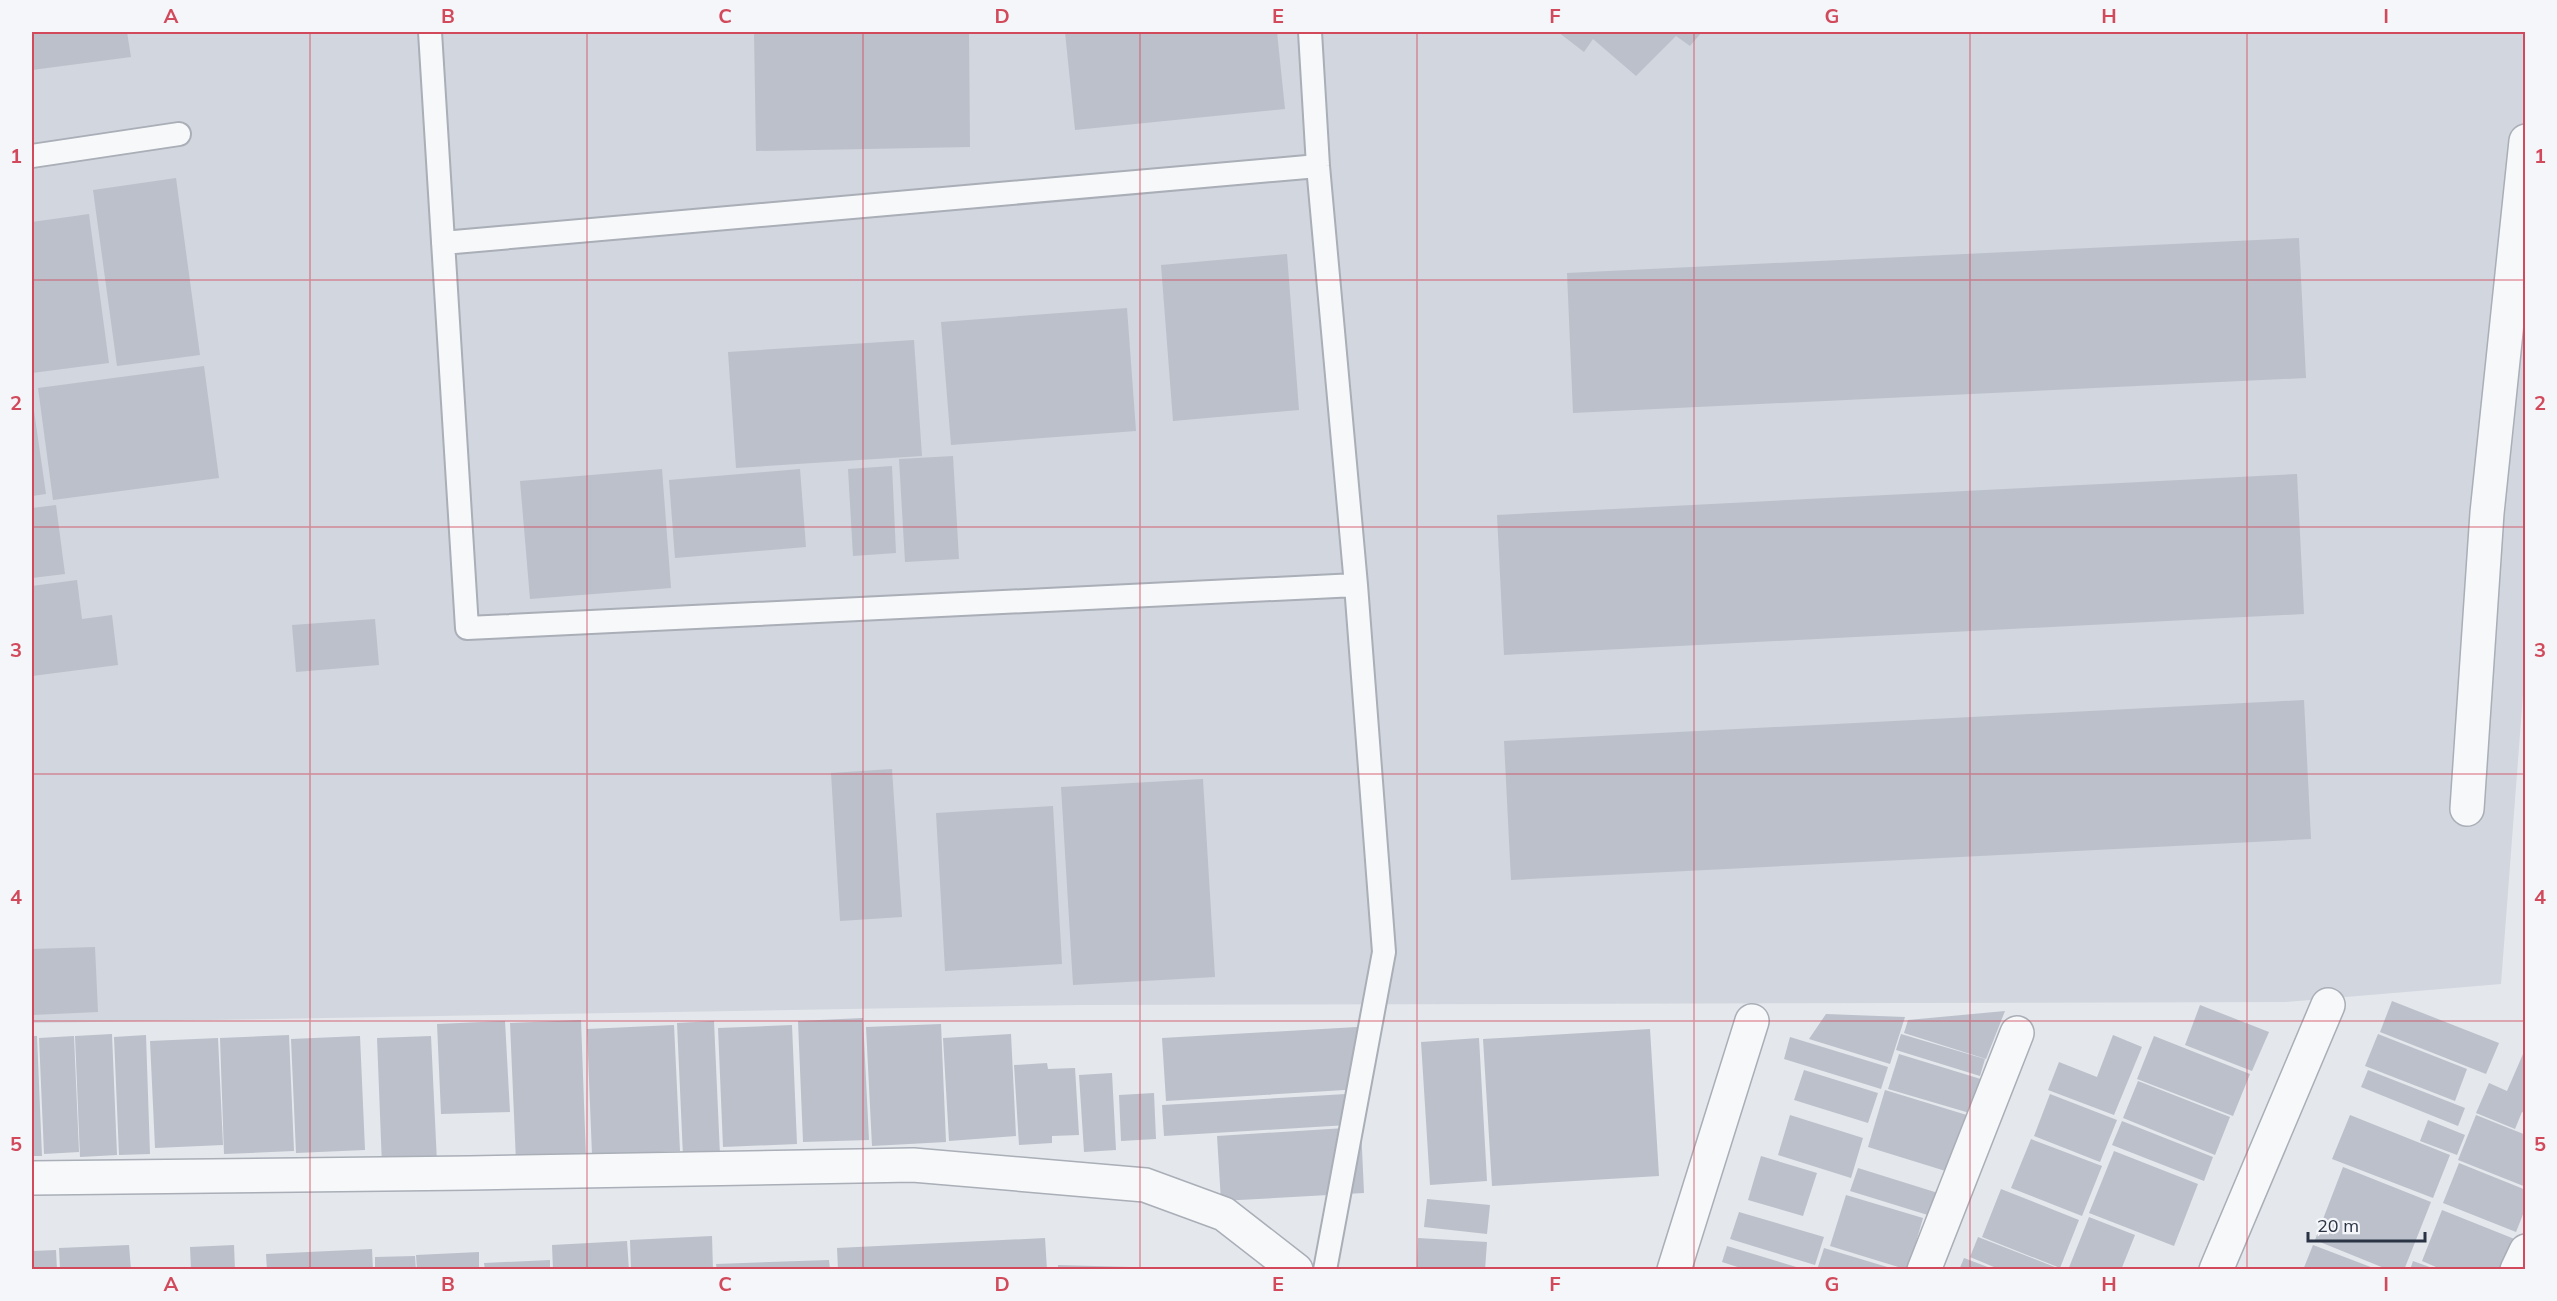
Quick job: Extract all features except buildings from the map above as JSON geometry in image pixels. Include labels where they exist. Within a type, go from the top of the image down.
[{"type":"street","points":[[2467,809],[2487,513],[2520,250],[2526,141]]},
{"type":"street","points":[[2216,1269],[2328,1005]]},
{"type":"street","points":[[1674,1269],[1752,1021]]},
{"type":"street","points":[[1924,1269],[2017,1033]]},
{"type":"street","points":[[32,1178],[913,1165],[1145,1185],[1224,1214],[1296,1269]]},
{"type":"street","points":[[2517,1269],[2526,1251]]},
{"type":"lane","points":[[430,32],[467,628],[1356,585]]},
{"type":"lane","points":[[1310,32],[1318,166],[1356,585],[1384,952],[1325,1269]]},
{"type":"lane","points":[[32,156],[179,134]]},
{"type":"lane","points":[[443,243],[1318,166]]},
{"type":"shaded area","points":[[32,32],[2525,32],[2526,655],[2501,984],[2286,1002],[1081,1005],[32,1023]]}]
